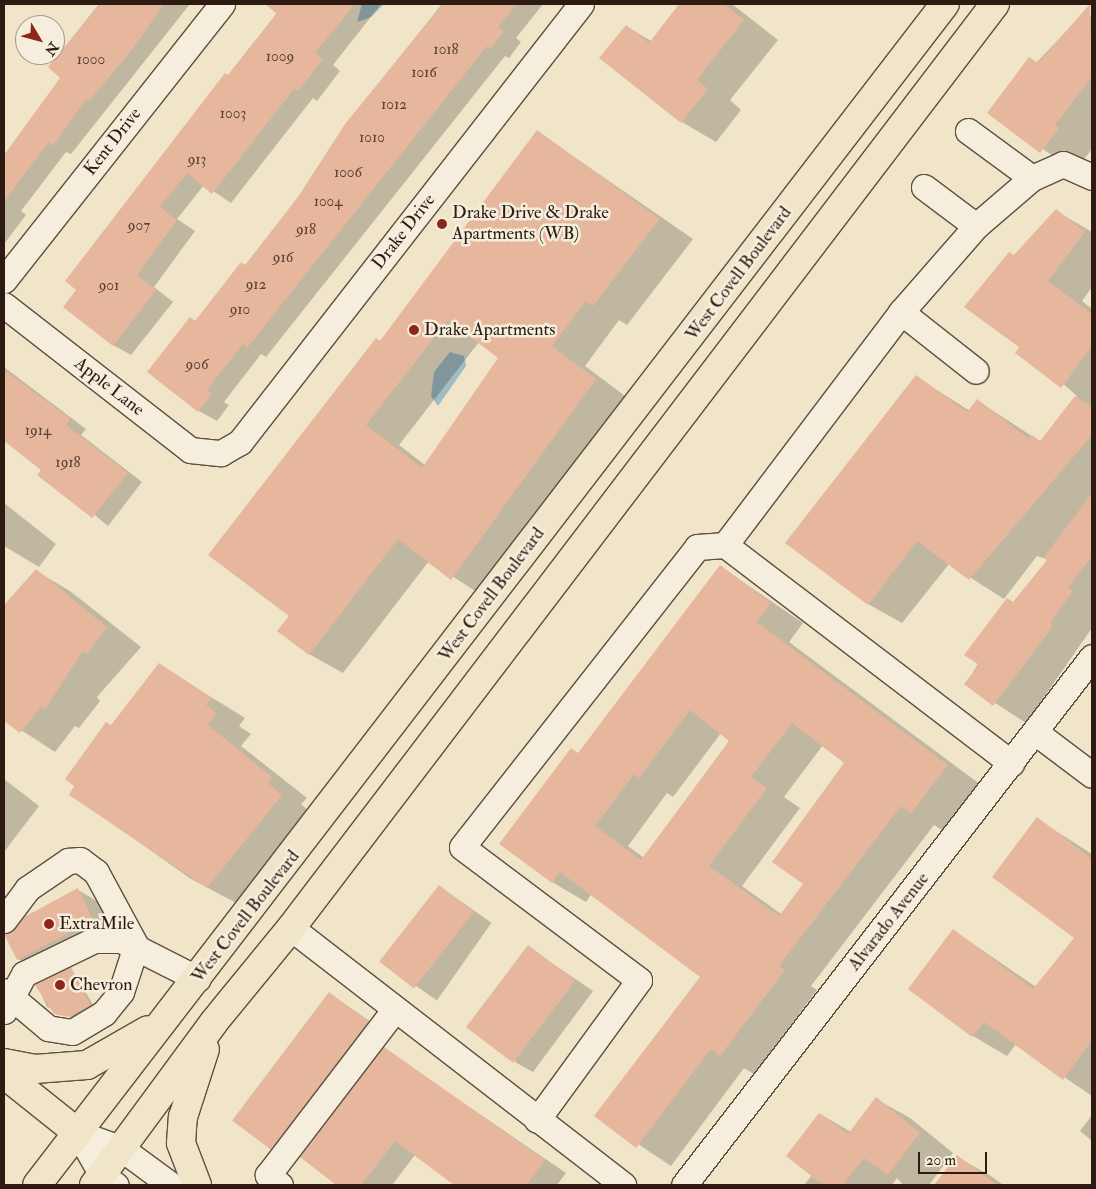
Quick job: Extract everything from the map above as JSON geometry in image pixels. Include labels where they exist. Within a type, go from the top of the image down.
[{"type":"main road","name":"West Covell Boulevard","points":[[38,1185],[945,4]]},
{"type":"main road","points":[[104,1182],[122,1149],[214,1022],[291,928],[995,4]]},
{"type":"main road","points":[[975,29],[1003,4]]},
{"type":"main road","points":[[4,1063],[35,1069],[87,1065],[134,1040],[173,1010]]},
{"type":"main road","points":[[197,1185],[182,1152],[183,1117],[214,1022]]},
{"type":"main road","points":[[4,1074],[78,1133]]},
{"type":"street","name":"Kent Drive","points":[[4,280],[222,4]]},
{"type":"street","name":"Drake Drive","points":[[221,453],[246,435],[581,4]]},
{"type":"street","points":[[968,131],[1032,178]]},
{"type":"street","points":[[725,545],[901,312],[976,226],[1032,178],[1064,164],[1092,176]]},
{"type":"street","points":[[924,187],[976,226]]},
{"type":"street","name":"Apple Lane","points":[[4,305],[190,450],[221,453]]},
{"type":"street","points":[[901,312],[976,371]]},
{"type":"street","points":[[537,1120],[639,980],[462,847],[697,547],[725,545],[1011,763]]},
{"type":"street","name":"Alvarado Avenue","points":[[684,1185],[1092,657]]},
{"type":"street","points":[[1035,732],[1092,776]]},
{"type":"street","points":[[4,920],[27,889],[68,861],[80,860],[96,872],[136,946],[121,992],[104,1012],[72,1032],[48,1028],[6,999],[24,974],[92,940],[109,938],[136,946],[198,979]]},
{"type":"street","points":[[291,928],[623,1185]]},
{"type":"street","points":[[280,1185],[268,1175],[395,1009]]},
{"type":"street","points":[[78,1133],[122,1149],[170,1185]]},
{"type":"street","points":[[78,1133],[104,1182]]},
{"type":"water","points":[[362,4],[384,4],[371,17],[357,22]]},
{"type":"water","points":[[450,352],[464,356],[466,366],[438,406],[431,396],[434,372]]},
{"type":"building","points":[[100,4],[164,4],[131,51],[89,101],[86,99],[53,146],[49,142],[4,201],[4,155],[60,78],[48,67],[50,65],[65,65],[65,46]]},
{"type":"building","points":[[265,4],[355,4],[315,53],[323,59],[298,91],[294,89],[212,194],[187,173],[160,207],[177,220],[137,275],[156,290],[113,346],[63,307],[76,290],[65,281],[225,73],[228,75],[277,14]]},
{"type":"building","points":[[443,4],[517,4],[498,27],[504,31],[490,49],[487,46],[247,348],[243,344],[207,390],[212,394],[198,412],[147,372],[190,317],[195,321],[241,262],[245,265],[298,197],[345,124]]},
{"type":"building","points":[[679,4],[724,4],[744,20],[697,80],[708,89],[681,123],[599,58],[626,25],[649,43]]},
{"type":"building","points":[[1090,4],[1092,77],[1055,125],[1059,129],[1040,153],[987,113],[1029,57],[1038,63]]},
{"type":"building","points":[[537,130],[660,219],[593,306],[586,301],[552,346],[596,379],[451,580],[398,539],[309,655],[277,631],[289,616],[208,555],[376,338],[380,341]],"holes":[[[448,320],[498,358],[422,468],[366,425]]]},
{"type":"building","points":[[1056,209],[1085,232],[1048,281],[1092,314],[1092,346],[1061,388],[1015,353],[1019,347],[964,307],[1009,252],[1014,255]]},
{"type":"building","points":[[4,370],[71,419],[66,425],[128,473],[92,518],[37,475],[41,470],[4,441]]},
{"type":"building","points":[[916,375],[967,412],[977,399],[1029,439],[1032,435],[1040,441],[1075,396],[1092,407],[1092,435],[969,580],[917,541],[868,605],[785,543]]},
{"type":"building","points":[[1092,493],[1092,556],[1068,587],[1073,591],[1050,623],[1053,626],[993,706],[964,684],[979,665],[964,655],[1007,598],[1013,602],[1047,560],[1044,557]]},
{"type":"building","points":[[720,565],[771,603],[757,622],[948,765],[911,813],[901,806],[779,966],[785,970],[720,1056],[711,1049],[636,1148],[594,1116],[700,977],[560,872],[552,883],[499,844],[571,748],[578,753]],"holes":[[[690,710],[729,741],[641,860],[595,826],[634,774],[639,778]],[[792,723],[844,763],[772,862],[803,884],[779,916],[709,866],[767,788],[751,777]]]},
{"type":"building","points":[[36,569],[107,627],[87,654],[83,651],[45,709],[41,707],[20,733],[4,721],[4,605]]},
{"type":"building","points":[[159,663],[212,698],[206,705],[217,713],[208,725],[273,778],[268,783],[282,795],[207,888],[69,795],[74,786],[65,779],[106,722],[111,725]]},
{"type":"building","points":[[1037,817],[1092,859],[1092,1040],[1063,1080],[984,1022],[972,1037],[908,989],[953,929],[1033,989],[1074,938],[992,877]]},
{"type":"building","points":[[439,885],[474,912],[414,989],[379,961]]},
{"type":"building","name":"ExtraMile","points":[[78,888],[93,920],[17,960],[4,934],[24,917]]},
{"type":"building","points":[[528,945],[575,981],[513,1063],[466,1027]]},
{"type":"building","points":[[71,967],[90,1005],[69,1017],[54,1014],[35,985]]},
{"type":"building","points":[[329,992],[368,1021],[271,1150],[232,1121]]},
{"type":"building","points":[[384,1047],[545,1160],[527,1185],[454,1185],[395,1141],[361,1185],[336,1185],[300,1157]]},
{"type":"building","points":[[876,1097],[920,1133],[888,1175],[864,1158],[843,1185],[823,1185],[786,1156],[819,1113],[848,1134]]},
{"type":"building","points":[[957,1155],[997,1185],[934,1185]]},
{"type":"place","name":"Drake Drive & Drake Apartments (WB)","points":[[442,224]]},
{"type":"place","name":"Drake Apartments","points":[[414,330]]},
{"type":"place","name":"ExtraMile","points":[[49,924]]},
{"type":"place","name":"Chevron","points":[[60,985]]}]
